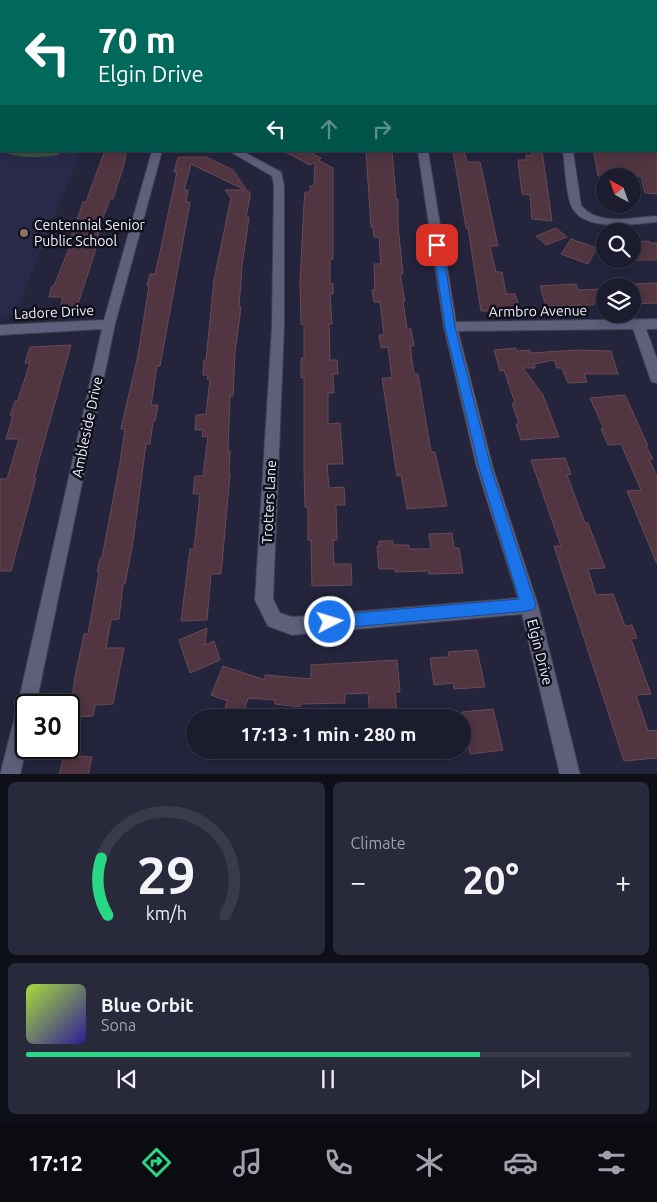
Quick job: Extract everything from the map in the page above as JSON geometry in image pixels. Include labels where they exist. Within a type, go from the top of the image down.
[{"type":"street","name":"Ambleside Drive","points":[[29,694],[109,324],[157,152]]},
{"type":"street","name":"Trotters Lane","points":[[236,152],[277,174],[279,185],[278,327],[264,600],[274,620],[292,626],[528,605]]},
{"type":"street","name":"Elgin Drive","points":[[423,152],[450,327],[485,468],[528,605],[570,774]]},
{"type":"street","points":[[568,152],[576,205],[579,212],[591,219],[606,222],[657,218]]},
{"type":"street","name":"Ladore Drive","points":[[0,330],[109,324]]},
{"type":"street","name":"Armbro Avenue","points":[[450,327],[657,324]]},
{"type":"street","points":[[638,325],[657,378]]},
{"type":"street","name":"Ambleside Drive","points":[[10,774],[15,753]]},
{"type":"shaded area","name":"Centennial Senior Public School","points":[[0,152],[81,152],[15,314],[0,318]]},
{"type":"green space","points":[[5,152],[60,152],[59,155],[31,157]]},
{"type":"building","points":[[126,152],[125,161],[113,199],[110,199],[97,233],[99,233],[94,249],[96,249],[77,307],[60,308],[63,297],[49,297],[52,286],[54,286],[70,246],[68,246],[83,202],[86,202],[104,153]]},
{"type":"building","points":[[285,152],[310,152],[321,158],[318,160],[333,168],[333,259],[330,259],[330,284],[333,283],[333,294],[330,294],[332,324],[329,324],[330,360],[337,360],[338,374],[333,374],[334,393],[328,393],[328,424],[340,423],[343,464],[327,464],[329,488],[344,487],[345,505],[336,505],[337,540],[333,540],[334,564],[351,564],[352,585],[312,586],[311,540],[308,540],[308,507],[305,507],[304,377],[301,378],[301,358],[304,358],[304,324],[301,324],[300,282],[305,192],[310,192],[310,186],[314,186],[315,162],[310,165]]},
{"type":"building","points":[[366,152],[392,152],[396,199],[398,199],[398,227],[403,274],[400,274],[405,301],[403,301],[407,329],[411,329],[414,346],[410,346],[414,374],[418,374],[431,452],[435,452],[447,506],[407,509],[401,475],[397,476],[382,378],[392,378],[388,347],[381,348],[379,335],[384,335],[380,302],[374,302],[372,290],[375,290],[374,264],[381,264],[379,237],[374,237],[373,227],[371,227]]},
{"type":"building","points":[[453,152],[464,152],[467,162],[480,162],[498,246],[490,246],[496,272],[502,272],[506,294],[515,294],[520,308],[493,308],[494,311],[481,311],[468,228],[466,228]]},
{"type":"building","points":[[531,152],[542,152],[552,221],[532,219],[530,195],[522,194],[518,160],[526,160],[526,155],[532,156]]},
{"type":"building","points":[[595,152],[657,152],[657,194],[645,193],[641,168],[597,168]]},
{"type":"building","points":[[178,157],[206,157],[233,170],[248,192],[250,192],[246,217],[249,217],[242,266],[239,307],[241,307],[235,353],[233,396],[230,396],[228,451],[230,451],[230,475],[221,574],[211,574],[207,620],[181,621],[190,549],[194,549],[200,494],[193,494],[195,476],[203,476],[208,436],[202,437],[203,430],[195,430],[196,415],[206,414],[210,379],[207,379],[208,375],[203,375],[204,360],[206,360],[214,280],[231,198],[225,190],[245,190],[191,164],[184,190],[188,190],[186,202],[190,202],[151,405],[158,405],[155,421],[153,421],[150,444],[146,444],[133,542],[125,584],[123,584],[119,619],[111,620],[106,648],[124,648],[113,704],[95,705],[93,716],[80,717],[80,694],[72,694],[75,677],[84,634],[88,634],[99,572],[97,572],[100,558],[102,558],[120,462],[125,429],[121,429],[138,355],[149,286],[147,286],[150,274],[155,274],[177,172],[174,172]]},
{"type":"building","points":[[556,228],[567,237],[546,245],[536,236]]},
{"type":"building","points":[[571,239],[596,248],[588,264],[561,254]]},
{"type":"building","points":[[641,241],[657,243],[657,260],[641,260]]},
{"type":"building","points":[[657,283],[657,303],[641,304],[641,284]]},
{"type":"building","points":[[576,284],[578,290],[596,289],[596,303],[593,303],[594,305],[546,306],[540,286]]},
{"type":"building","points":[[71,345],[34,478],[36,478],[11,571],[0,571],[0,479],[7,479],[19,439],[6,439],[13,416],[10,416],[15,401],[18,400],[30,363],[25,363],[30,347]]},
{"type":"building","points":[[516,348],[516,351],[530,350],[531,353],[577,350],[611,351],[618,374],[584,374],[587,382],[568,383],[562,368],[557,368],[554,360],[534,364],[535,368],[523,368],[543,395],[559,437],[521,440],[516,424],[519,424],[512,404],[515,403],[504,370],[500,371],[494,350]]},
{"type":"building","points":[[625,395],[648,446],[646,446],[653,459],[649,459],[657,476],[657,564],[627,491],[641,490],[621,444],[608,445],[601,429],[604,429],[590,398]]},
{"type":"building","points":[[565,458],[571,474],[567,475],[605,568],[588,569],[596,595],[613,594],[625,626],[632,625],[637,638],[631,639],[651,694],[636,695],[648,731],[657,730],[657,758],[624,761],[554,546],[561,546],[531,460]]},
{"type":"building","points":[[452,533],[454,548],[459,548],[463,573],[429,574],[429,571],[395,572],[395,569],[379,569],[377,546],[379,546],[379,541],[393,541],[393,545],[409,545],[409,549],[431,549],[429,534]]},
{"type":"building","points":[[207,628],[205,645],[214,641],[220,660],[190,673],[179,640]]},
{"type":"building","points":[[477,650],[485,687],[454,689],[453,683],[434,685],[430,658],[449,657],[448,652]]},
{"type":"building","points":[[397,660],[400,692],[395,692],[397,709],[370,709],[368,693],[345,694],[345,703],[300,704],[300,707],[275,704],[275,700],[248,698],[245,709],[225,707],[228,701],[211,695],[223,666],[265,680],[265,675],[311,679],[311,665]]},
{"type":"building","points":[[493,709],[503,750],[471,754],[471,711]]},
{"type":"building","points":[[80,756],[92,757],[88,774],[59,774],[63,759],[80,759]]},
{"type":"place","name":"Centennial Senior Public School","points":[[24,233]]},
{"type":"route","points":[[330,622],[528,605],[485,468],[450,327],[437,245]]}]
